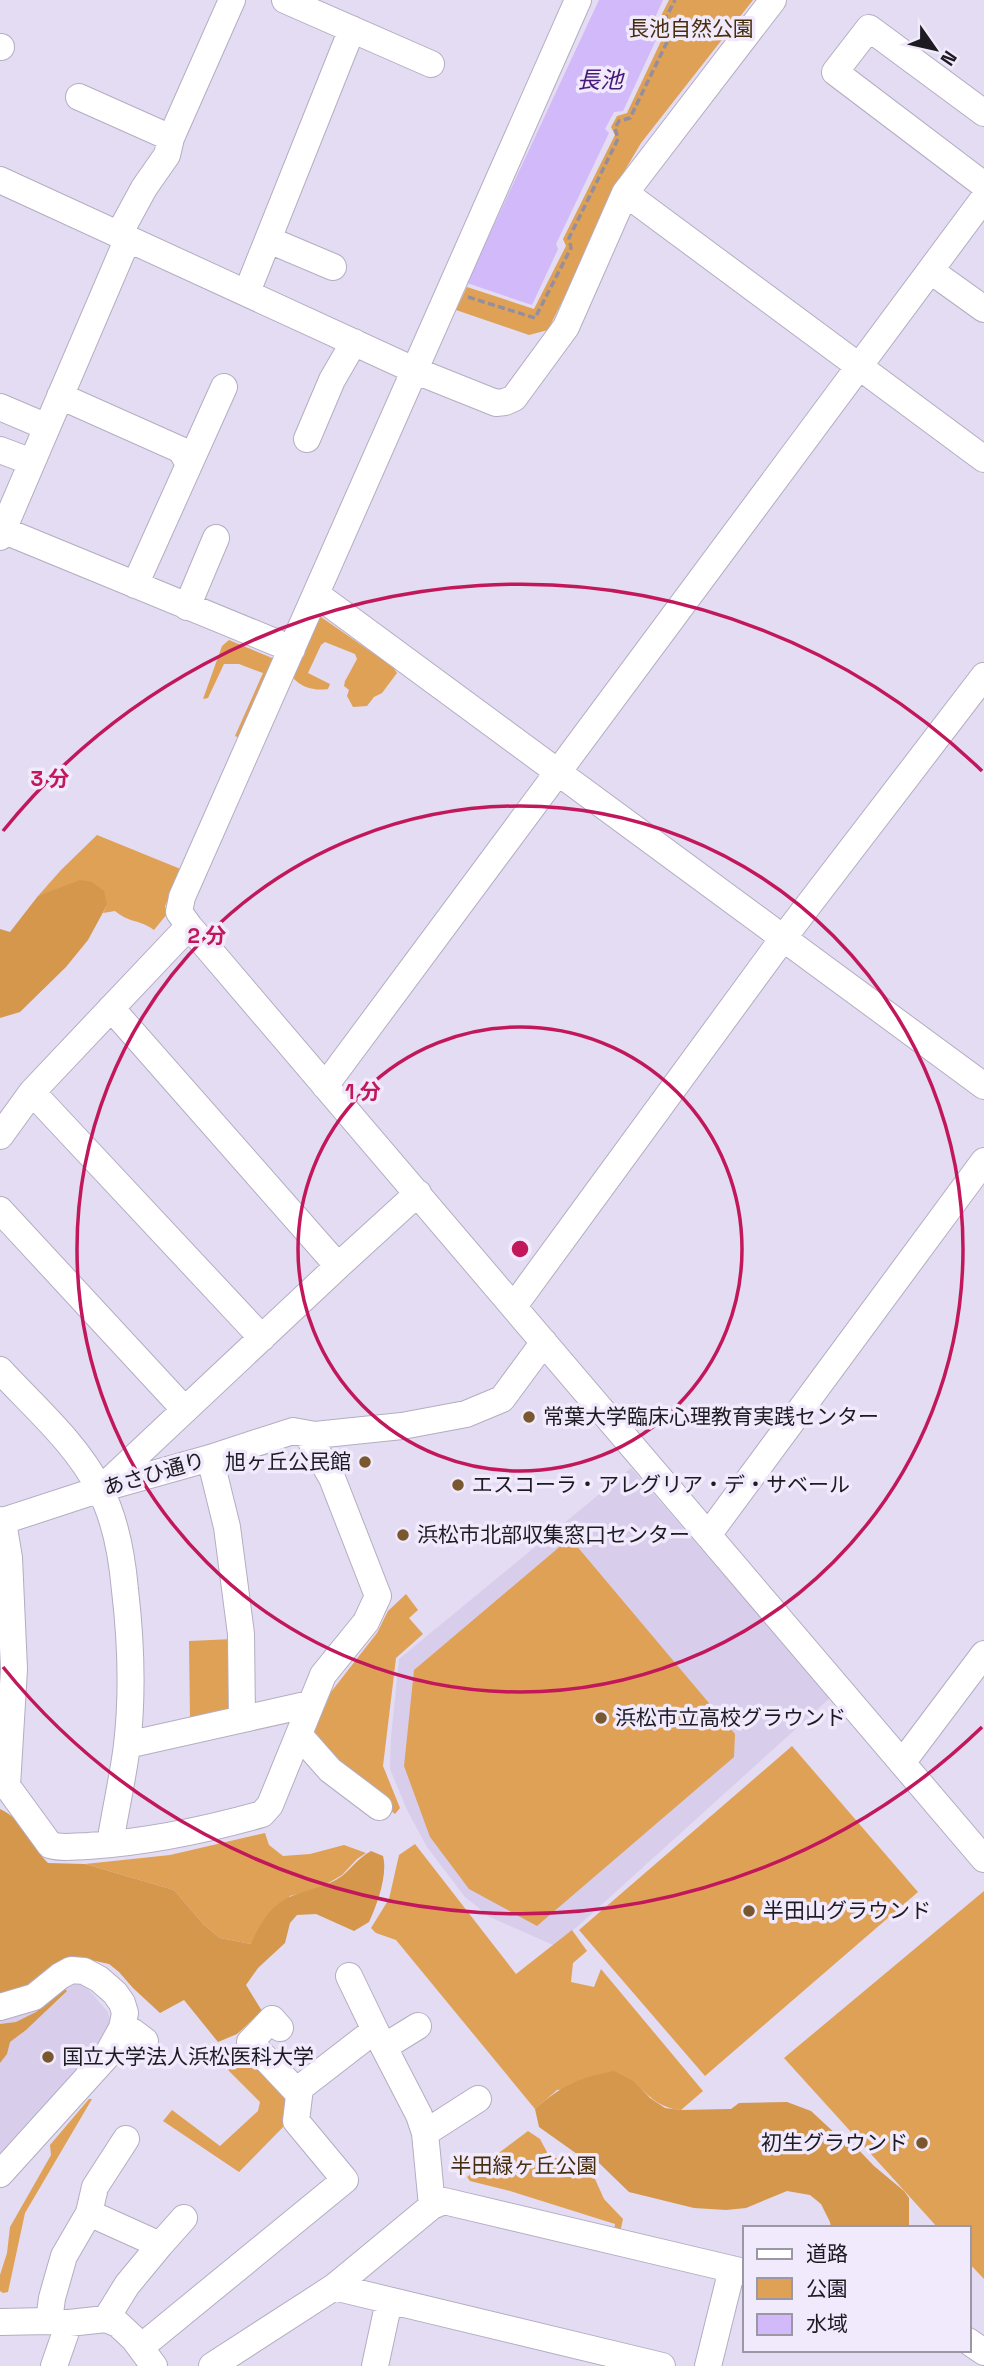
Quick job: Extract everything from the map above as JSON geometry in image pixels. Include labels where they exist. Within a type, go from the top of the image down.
[{"type":"street","points":[[232,0],[171,138],[167,155],[144,188],[60,396],[1,532],[292,649]]},
{"type":"street","points":[[285,0],[431,64]]},
{"type":"street","points":[[578,0],[182,897],[179,912],[984,1859]]},
{"type":"street","points":[[0,180],[416,370],[496,403],[505,402],[514,398],[566,327],[625,193],[773,0]]},
{"type":"street","points":[[984,113],[869,28],[835,72],[984,185]]},
{"type":"street","points":[[247,292],[352,29]]},
{"type":"street","points":[[79,97],[171,138]]},
{"type":"street","points":[[625,193],[984,459]]},
{"type":"street","points":[[326,1086],[984,198]]},
{"type":"street","points":[[269,240],[333,267]]},
{"type":"street","points":[[931,271],[984,309]]},
{"type":"street","points":[[307,439],[332,380],[354,342]]},
{"type":"street","points":[[135,585],[224,387]]},
{"type":"street","points":[[60,396],[181,450],[189,465]]},
{"type":"street","points":[[0,407],[47,427]]},
{"type":"street","points":[[0,450],[32,462]]},
{"type":"street","points":[[187,607],[216,538]]},
{"type":"street","points":[[316,594],[984,1086]]},
{"type":"street","points":[[514,1306],[784,937],[984,676]]},
{"type":"street","points":[[0,1136],[32,1092],[189,926]]},
{"type":"street","points":[[111,1008],[338,1266]]},
{"type":"street","points":[[32,1092],[262,1338]]},
{"type":"street","points":[[708,1535],[984,1161]]},
{"type":"street","points":[[100,1489],[418,1193]]},
{"type":"street","points":[[0,1210],[185,1410]]},
{"type":"street","name":"あさひ通り","points":[[1,1521],[293,1431],[308,1436],[429,1422],[466,1414],[502,1399],[544,1342]]},
{"type":"street","points":[[0,1370],[90,1471],[100,1489],[118,1541],[127,1601],[131,1667],[127,1745],[110,1844]]},
{"type":"street","points":[[1,1521],[10,1570],[14,1669],[4,1762],[7,1786],[50,1844],[59,1847],[110,1844],[183,1833],[261,1815],[270,1805],[323,1675],[366,1622],[378,1596],[332,1478],[308,1436]]},
{"type":"street","points":[[210,1458],[228,1527],[241,1634],[242,1718]]},
{"type":"street","points":[[902,1763],[984,1654]]},
{"type":"street","points":[[127,1745],[310,1704]]},
{"type":"street","points":[[300,1736],[330,1770],[379,1807]]},
{"type":"street","points":[[0,2007],[34,1997],[71,1970],[84,1971],[99,1979],[115,1993],[122,2003],[134,2035],[106,2057],[0,2174]]},
{"type":"street","points":[[349,1976],[425,2133],[432,2206]]},
{"type":"street","points":[[280,2028],[272,2019],[250,2042],[299,2094]]},
{"type":"street","points":[[0,2322],[106,2319],[118,2324],[148,2357],[345,2180],[296,2121],[300,2088],[380,2039],[418,2026]]},
{"type":"street","points":[[425,2133],[478,2099]]},
{"type":"street","points":[[54,2366],[59,2322],[60,2265],[89,2213],[95,2187],[113,2147]]},
{"type":"street","points":[[212,2366],[334,2287],[432,2206],[444,2201],[738,2271],[708,2366]]},
{"type":"street","points":[[89,2213],[160,2245]]},
{"type":"street","points":[[106,2319],[127,2285],[184,2218]]},
{"type":"street","points":[[334,2287],[586,2358],[662,2366]]},
{"type":"street","points":[[375,2366],[389,2301]]},
{"type":"path","points":[[466,289],[467,297],[535,318],[571,248],[569,238],[618,139],[615,128],[619,121],[630,118],[669,38],[661,27],[675,0]]},
{"type":"shaded area","points":[[80,880],[92,882],[104,891],[107,905],[88,940],[66,967],[20,1012],[0,1018],[0,929],[10,932],[38,896]]},
{"type":"shaded area","name":"浜松市立高校グラウンド","points":[[631,1468],[830,1698],[578,1926],[553,1945],[490,1917],[465,1897],[427,1847],[407,1810],[390,1769],[399,1659]]},
{"type":"shaded area","points":[[0,1809],[21,1826],[48,1863],[85,1864],[174,1890],[204,1925],[220,1938],[251,1944],[262,1922],[278,1904],[336,1880],[371,1851],[383,1856],[383,1881],[369,1922],[354,1931],[316,1914],[297,1915],[290,1923],[285,1943],[258,1968],[246,1985],[262,2011],[237,2034],[218,2042],[184,2000],[160,2013],[109,1964],[91,1960],[68,1966],[21,1990],[0,1996]]},
{"type":"shaded area","name":"国立大学法人浜松医科大学","points":[[68,1966],[108,2012],[112,2030],[0,2162],[0,1996]]},
{"type":"shaded area","points":[[64,1988],[67,1991],[10,2042],[7,2054],[0,2063],[0,2024],[16,2022],[36,2012]]},
{"type":"shaded area","points":[[614,2071],[635,2082],[650,2098],[665,2108],[731,2109],[739,2103],[787,2102],[811,2111],[838,2136],[852,2143],[904,2191],[909,2198],[909,2226],[831,2226],[821,2204],[810,2195],[787,2191],[746,2208],[726,2210],[694,2208],[629,2192],[598,2162],[577,2154],[539,2127],[535,2109],[554,2094],[591,2077]]},
{"type":"green space","name":"長池自然公園","points":[[669,0],[753,0],[641,143],[615,187],[548,330],[529,335],[456,310],[467,287],[534,309],[566,246],[563,239],[615,135],[611,127],[617,116],[627,113],[662,39],[653,32]]},
{"type":"green space","points":[[321,617],[393,667],[397,673],[382,693],[374,697],[367,706],[353,707],[347,696],[349,690],[344,686],[357,659],[355,654],[325,642],[308,673],[330,684],[328,689],[309,688],[292,677],[316,619]]},
{"type":"green space","points":[[229,640],[277,660],[242,739],[235,736],[263,673],[239,664],[224,664],[208,698],[203,699],[222,646]]},
{"type":"green space","points":[[97,835],[183,870],[165,906],[167,914],[154,930],[115,911],[103,913],[107,905],[59,890],[38,896]]},
{"type":"green space","name":"浜松市立高校グラウンド","points":[[570,1538],[735,1734],[734,1757],[537,1926],[469,1889],[430,1837],[404,1766],[414,1670]]},
{"type":"green space","points":[[406,1594],[418,1610],[409,1618],[423,1634],[396,1658],[383,1766],[400,1808],[395,1814],[342,1770],[312,1736],[331,1692],[377,1633],[388,1611]]},
{"type":"green space","points":[[233,1639],[232,1705],[226,1714],[190,1720],[189,1641]]},
{"type":"green space","name":"半田山グラウンド","points":[[792,1746],[918,1892],[705,2076],[579,1930]]},
{"type":"green space","points":[[265,1833],[269,1845],[283,1856],[310,1854],[344,1845],[366,1853],[342,1875],[320,1888],[290,1896],[251,1944],[220,1938],[204,1925],[174,1890],[85,1864],[170,1855]]},
{"type":"green space","points":[[415,1844],[516,1974],[572,1930],[587,1951],[573,1963],[571,1982],[594,1987],[601,1969],[703,2091],[681,2110],[656,2101],[635,2082],[557,2090],[535,2109],[396,1940],[376,1933],[371,1928],[389,1899],[399,1855]]},
{"type":"green space","name":"初生グラウンド","points":[[984,1891],[984,2279],[970,2264],[970,2226],[936,2226],[784,2058]]},
{"type":"green space","points":[[240,2042],[288,2093],[287,2123],[239,2172],[163,2121],[172,2110],[220,2146],[258,2111],[260,2102],[216,2058]]},
{"type":"green space","points":[[89,2099],[92,2099],[25,2213],[8,2292],[3,2293],[0,2291],[0,2275],[7,2253],[10,2227],[51,2155],[50,2145]]},
{"type":"green space","name":"半田緑ヶ丘公園","points":[[528,2131],[540,2139],[548,2154],[582,2167],[595,2179],[604,2199],[623,2219],[620,2233],[614,2233],[615,2224],[470,2181],[467,2177]]},
{"type":"water","name":"長池","points":[[599,0],[663,0],[647,35],[656,40],[623,111],[614,112],[605,129],[609,133],[556,244],[558,249],[532,305],[467,283]]},
{"type":"place","name":"常葉大学臨床心理教育実践センター","points":[[529,1417]]},
{"type":"place","name":"旭ヶ丘公民館","points":[[365,1462]]},
{"type":"place","name":"エスコーラ・アレグリア・デ・サベール","points":[[458,1485]]},
{"type":"place","name":"浜松市北部収集窓口センター","points":[[403,1535]]},
{"type":"place","name":"浜松市立高校グラウンド","points":[[601,1718]]},
{"type":"place","name":"半田山グラウンド","points":[[749,1911]]},
{"type":"place","name":"国立大学法人浜松医科大学","points":[[48,2057]]},
{"type":"place","name":"初生グラウンド","points":[[922,2143]]}]
